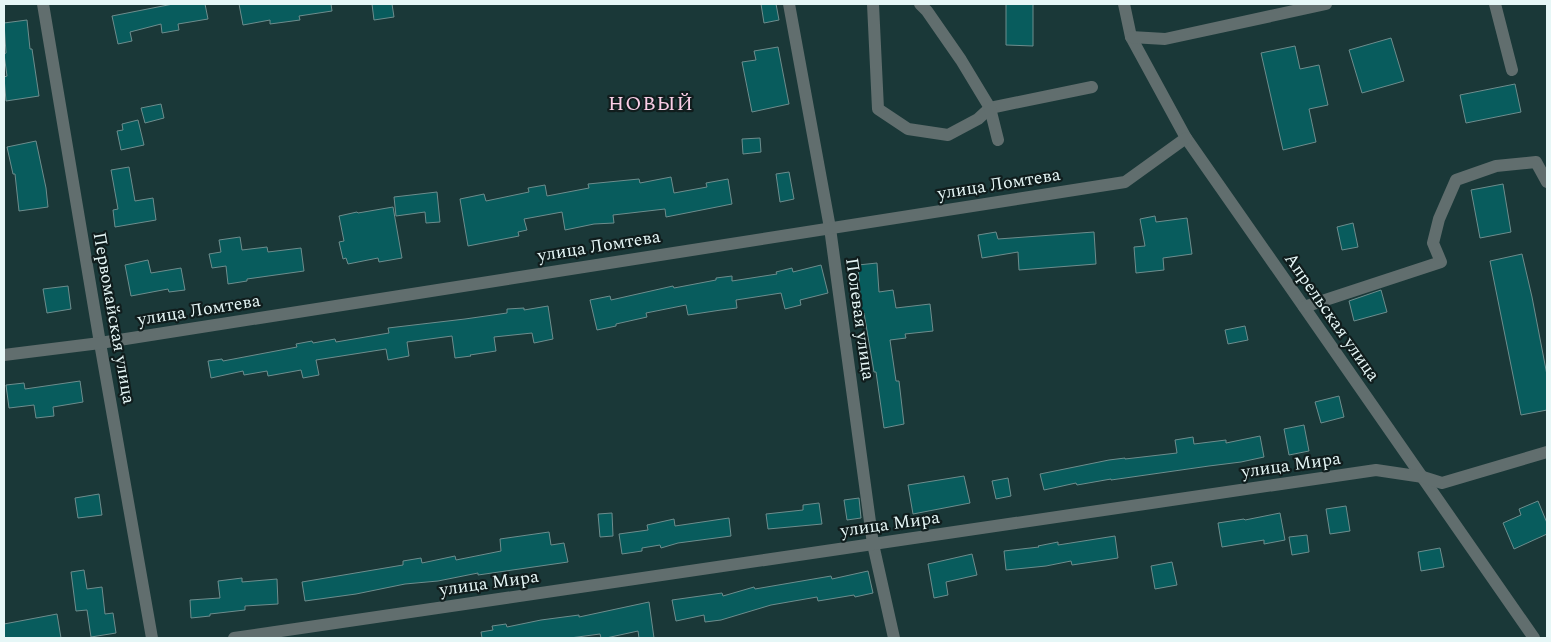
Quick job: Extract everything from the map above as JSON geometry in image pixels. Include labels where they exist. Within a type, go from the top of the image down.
[{"type":"street","name":"Первомайская улица","points":[[43,4],[152,638]]},
{"type":"street","name":"Полевая улица","points":[[790,4],[830,228],[872,544],[894,638]]},
{"type":"street","points":[[873,4],[878,109],[908,129],[948,134],[978,119],[990,108],[1092,87]]},
{"type":"street","points":[[920,4],[927,11],[961,60],[990,108],[998,140]]},
{"type":"street","name":"Апрельская улица","points":[[1124,4],[1131,37],[1186,138],[1534,638]]},
{"type":"street","points":[[1131,37],[1165,39],[1326,4]]},
{"type":"street","points":[[1495,4],[1512,70]]},
{"type":"street","name":"улица Ломтева","points":[[4,356],[100,343],[1125,182],[1186,138]]},
{"type":"street","points":[[1304,307],[1441,262],[1433,243],[1439,219],[1456,180],[1496,166],[1536,162],[1547,182]]},
{"type":"street","name":"улица Мира","points":[[234,638],[1376,470],[1423,477],[1442,483],[1547,452]]},
{"type":"building","points":[[173,4],[205,4],[208,19],[178,24],[179,30],[162,33],[161,24],[130,32],[132,41],[118,44],[112,16]]},
{"type":"building","points":[[239,4],[331,4],[332,11],[299,16],[300,20],[270,24],[270,20],[243,25]]},
{"type":"building","points":[[372,4],[392,4],[394,17],[374,20]]},
{"type":"building","points":[[761,4],[776,4],[779,20],[764,23]]},
{"type":"building","points":[[1006,4],[1033,4],[1033,46],[1006,45]]},
{"type":"building","points":[[27,20],[30,49],[32,49],[39,96],[6,101],[4,77],[7,76],[4,54],[6,53],[4,23]]},
{"type":"building","points":[[1391,38],[1404,81],[1362,93],[1349,50]]},
{"type":"building","points":[[1295,46],[1300,69],[1319,65],[1328,105],[1309,109],[1316,142],[1283,150],[1261,53]]},
{"type":"building","points":[[778,47],[789,104],[752,112],[742,62],[756,60],[754,51]]},
{"type":"building","points":[[1515,84],[1521,112],[1466,123],[1460,95]]},
{"type":"building","points":[[161,104],[164,118],[145,123],[141,108]]},
{"type":"building","points":[[138,120],[144,145],[121,150],[117,131],[123,130],[122,124]]},
{"type":"building","points":[[760,138],[761,152],[743,154],[742,139]]},
{"type":"building","points":[[36,141],[48,207],[19,211],[15,174],[13,174],[7,147]]},
{"type":"building","points":[[129,167],[135,201],[153,198],[156,220],[115,227],[113,210],[118,209],[111,170]]},
{"type":"building","points":[[789,172],[794,199],[780,202],[776,174]]},
{"type":"building","points":[[671,177],[674,193],[707,187],[706,183],[728,179],[732,204],[666,217],[665,209],[613,215],[614,223],[594,224],[565,230],[562,212],[524,219],[527,230],[518,232],[519,236],[468,246],[460,199],[484,194],[486,201],[529,192],[528,188],[545,185],[547,196],[589,188],[588,184],[639,179],[640,183]]},
{"type":"building","points":[[1503,184],[1511,232],[1480,238],[1471,190]]},
{"type":"building","points":[[437,192],[440,222],[426,223],[425,212],[396,216],[394,197]]},
{"type":"building","points":[[393,207],[402,258],[379,262],[378,258],[348,264],[346,258],[343,259],[339,242],[344,241],[339,216]]},
{"type":"building","points":[[1155,216],[1156,222],[1187,218],[1192,254],[1163,258],[1164,270],[1136,273],[1134,247],[1145,246],[1140,219]]},
{"type":"building","points":[[1353,223],[1358,247],[1342,250],[1337,227]]},
{"type":"building","points":[[996,232],[998,239],[1094,232],[1096,264],[1019,270],[1018,252],[982,258],[978,235]]},
{"type":"building","points":[[240,237],[242,250],[267,247],[268,252],[301,248],[304,271],[247,279],[247,281],[228,284],[226,266],[212,268],[209,254],[221,252],[219,240]]},
{"type":"building","points":[[1522,254],[1547,375],[1547,410],[1521,415],[1490,261]]},
{"type":"building","points":[[148,260],[151,273],[181,268],[185,290],[169,292],[168,289],[131,296],[125,265]]},
{"type":"building","points":[[877,263],[879,292],[893,290],[896,308],[930,304],[933,331],[905,334],[906,338],[890,340],[896,381],[899,381],[904,424],[884,428],[876,372],[874,372],[864,313],[859,314],[857,295],[860,295],[858,265]]},
{"type":"building","points":[[821,265],[828,293],[800,300],[801,305],[785,309],[781,293],[736,300],[737,308],[688,315],[686,305],[646,313],[647,317],[597,330],[590,300],[610,296],[611,300],[673,286],[674,288],[716,280],[716,278],[732,276],[732,281],[777,274],[776,272],[792,268],[793,272]]},
{"type":"building","points":[[68,286],[71,309],[47,313],[43,289]]},
{"type":"building","points":[[1381,290],[1387,312],[1354,321],[1349,301]]},
{"type":"building","points":[[548,306],[553,339],[534,343],[532,333],[494,337],[496,351],[455,358],[452,336],[407,342],[409,356],[388,360],[386,349],[316,360],[319,375],[303,378],[301,370],[268,376],[267,371],[244,375],[243,371],[211,378],[208,361],[222,359],[223,361],[297,347],[296,344],[312,341],[313,343],[335,339],[336,342],[389,333],[388,328],[507,313],[507,309],[524,308],[524,310]]},
{"type":"building","points":[[1245,326],[1248,340],[1228,344],[1225,330]]},
{"type":"building","points":[[80,381],[83,402],[53,407],[54,416],[36,418],[34,405],[9,408],[6,385],[24,383],[25,389]]},
{"type":"building","points":[[1339,396],[1344,417],[1321,423],[1315,402]]},
{"type":"building","points":[[1304,425],[1309,451],[1289,455],[1284,429]]},
{"type":"building","points":[[1260,436],[1264,457],[1241,462],[1077,485],[1076,483],[1044,490],[1040,474],[1109,460],[1177,453],[1175,440],[1193,437],[1194,444],[1226,440],[1226,443]]},
{"type":"building","points":[[964,476],[970,503],[913,514],[908,485]]},
{"type":"building","points":[[1008,478],[1011,496],[996,499],[992,481]]},
{"type":"building","points":[[99,494],[102,515],[78,518],[75,498]]},
{"type":"building","points":[[859,498],[861,518],[847,520],[844,500]]},
{"type":"building","points":[[1538,501],[1547,523],[1547,534],[1514,549],[1503,523],[1521,515],[1519,509]]},
{"type":"building","points":[[819,503],[822,524],[768,529],[766,514],[803,510],[803,505]]},
{"type":"building","points":[[1346,506],[1350,531],[1330,534],[1326,509]]},
{"type":"building","points":[[612,513],[613,536],[600,537],[598,514]]},
{"type":"building","points":[[1280,513],[1285,540],[1264,544],[1264,540],[1222,547],[1218,523]]},
{"type":"building","points":[[729,518],[731,536],[678,543],[661,548],[660,545],[642,548],[642,551],[622,554],[619,534],[648,530],[647,525],[674,519],[675,526]]},
{"type":"building","points":[[549,532],[551,545],[564,543],[568,562],[478,575],[478,573],[438,581],[405,584],[356,594],[305,601],[302,582],[403,565],[403,561],[421,558],[422,563],[455,556],[456,560],[501,551],[500,539]]},
{"type":"building","points":[[1307,535],[1309,552],[1292,555],[1289,537]]},
{"type":"building","points":[[1115,536],[1118,558],[1072,565],[1071,561],[1046,566],[1006,570],[1004,551],[1039,547],[1058,542],[1058,545]]},
{"type":"building","points":[[1440,548],[1444,567],[1421,571],[1418,552]]},
{"type":"building","points":[[972,554],[977,575],[946,582],[948,595],[934,598],[928,564]]},
{"type":"building","points":[[1172,562],[1177,585],[1155,589],[1151,566]]},
{"type":"building","points":[[84,570],[87,589],[102,587],[105,614],[113,613],[116,633],[91,637],[87,610],[76,611],[71,572]]},
{"type":"building","points":[[868,571],[873,593],[818,601],[817,597],[771,605],[721,620],[705,622],[704,615],[676,621],[672,600],[722,593],[723,596],[754,587],[755,589],[831,576],[832,579]]},
{"type":"building","points":[[242,578],[242,582],[277,579],[278,604],[245,606],[245,610],[191,618],[190,600],[220,598],[218,581]]},
{"type":"building","points":[[649,602],[654,638],[639,638],[638,631],[606,638],[601,638],[600,634],[570,638],[482,638],[481,632],[493,630],[492,626],[506,624],[507,627],[541,620],[579,615],[579,617]]},
{"type":"building","points":[[57,614],[61,638],[4,638],[4,624]]},
{"type":"district","name":"НОВЫЙ","points":[[651,104]]}]
